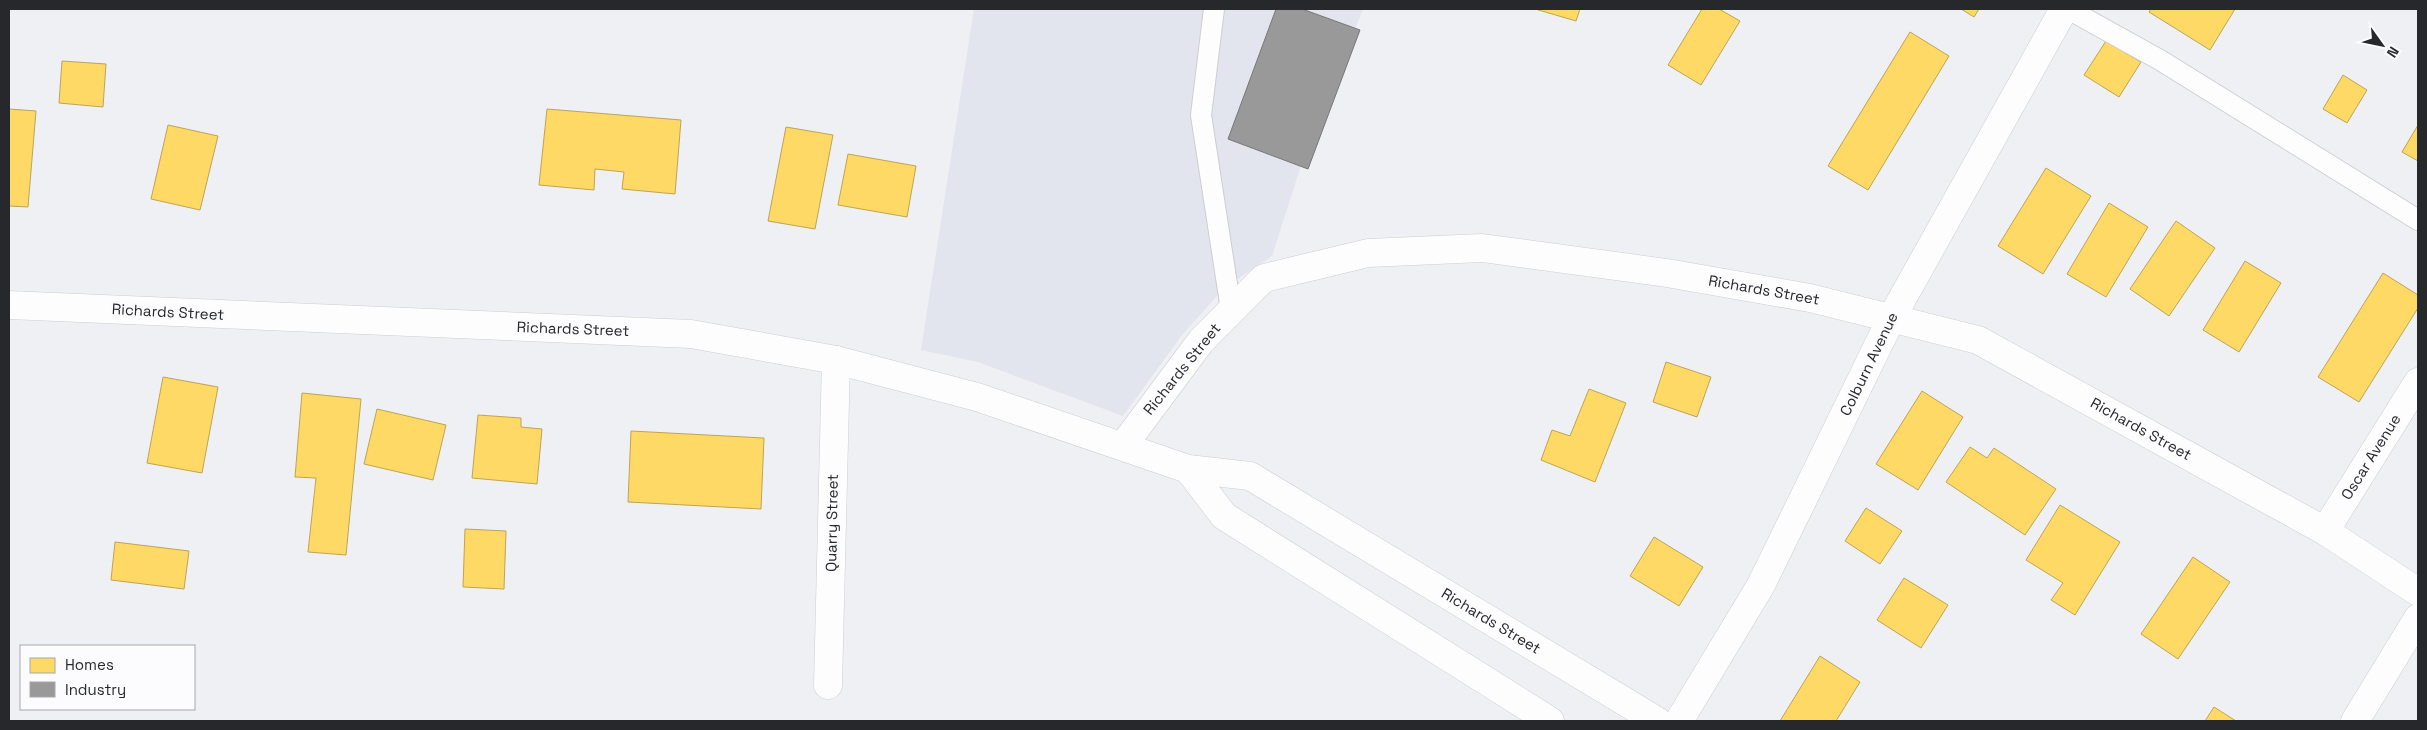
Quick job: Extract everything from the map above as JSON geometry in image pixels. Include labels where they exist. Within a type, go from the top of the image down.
[{"type":"street","name":"Colburn Avenue","points":[[1679,721],[1761,585],[1892,317],[2064,9]]},
{"type":"street","name":"Richards Street","points":[[1123,446],[1201,341],[1264,278],[1368,253],[1482,248],[1667,273],[1810,298],[1978,340],[2325,531],[2418,592]]},
{"type":"street","name":"Richards Street","points":[[9,305],[691,334],[836,360],[977,397],[1188,469],[1250,476],[1657,721]]},
{"type":"street","name":"Quarry Street","points":[[828,685],[836,360]]},
{"type":"street","name":"Oscar Avenue","points":[[2325,531],[2418,382]]},
{"type":"street","points":[[1188,469],[1224,516],[1550,721]]},
{"type":"street","points":[[2355,721],[2418,618]]},
{"type":"lane","points":[[1214,9],[1201,115],[1231,310]]},
{"type":"lane","points":[[2068,9],[2160,60],[2418,220]]},
{"type":"shaded area","points":[[974,9],[1363,9],[1305,153],[1272,256],[1224,288],[1182,335],[1123,416],[978,362],[921,350]]},
{"type":"building: Homes","points":[[1535,9],[1580,9],[1576,21]]},
{"type":"building: Homes","points":[[1702,9],[1719,9],[1740,21],[1701,85],[1668,65]]},
{"type":"building: Homes","points":[[1961,9],[1979,9],[1974,17]]},
{"type":"building: Homes","points":[[2151,9],[2235,9],[2210,50],[2149,12]]},
{"type":"building: Homes","points":[[1910,32],[1949,56],[1868,190],[1828,166]]},
{"type":"building: Homes","points":[[2106,41],[2141,62],[2119,97],[2084,75]]},
{"type":"building: Homes","points":[[62,61],[106,64],[103,107],[59,103]]},
{"type":"building: Homes","points":[[2343,75],[2367,90],[2347,123],[2323,109]]},
{"type":"building: Homes","points":[[9,109],[36,111],[28,207],[9,206]]},
{"type":"building: Homes","points":[[547,109],[681,120],[675,194],[622,189],[624,172],[595,169],[594,190],[539,185]]},
{"type":"building: Homes","points":[[168,125],[218,136],[200,210],[151,199]]},
{"type":"building: Homes","points":[[2418,125],[2418,161],[2402,152]]},
{"type":"building: Homes","points":[[786,127],[833,135],[815,229],[768,221]]},
{"type":"building: Homes","points":[[848,154],[916,166],[907,217],[838,205]]},
{"type":"building: Homes","points":[[2046,168],[2091,196],[2043,274],[1998,246]]},
{"type":"building: Homes","points":[[2109,203],[2148,227],[2106,297],[2067,274]]},
{"type":"building: Homes","points":[[2176,221],[2215,248],[2169,316],[2130,289]]},
{"type":"building: Homes","points":[[2245,261],[2281,283],[2239,352],[2203,330]]},
{"type":"building: Homes","points":[[2383,273],[2418,295],[2418,308],[2359,402],[2318,377]]},
{"type":"building: Homes","points":[[1666,362],[1711,377],[1697,417],[1653,402]]},
{"type":"building: Homes","points":[[163,377],[218,387],[202,473],[147,463]]},
{"type":"building: Homes","points":[[1589,389],[1626,403],[1595,482],[1541,460],[1552,430],[1570,436]]},
{"type":"building: Homes","points":[[1922,391],[1963,417],[1918,490],[1876,464]]},
{"type":"building: Homes","points":[[302,393],[361,399],[346,555],[308,552],[316,478],[295,477]]},
{"type":"building: Homes","points":[[377,409],[446,425],[433,480],[364,464]]},
{"type":"building: Homes","points":[[478,415],[521,418],[521,427],[542,429],[537,484],[472,478]]},
{"type":"building: Homes","points":[[631,431],[764,438],[761,509],[628,502]]},
{"type":"building: Homes","points":[[1970,447],[1987,458],[1994,448],[2056,489],[2025,535],[1946,482]]},
{"type":"building: Homes","points":[[2060,505],[2120,542],[2075,615],[2051,600],[2063,583],[2026,560]]},
{"type":"building: Homes","points":[[1866,508],[1902,531],[1880,564],[1845,541]]},
{"type":"building: Homes","points":[[465,529],[506,531],[504,589],[463,587]]},
{"type":"building: Homes","points":[[1654,537],[1703,567],[1679,606],[1630,576]]},
{"type":"building: Homes","points":[[115,542],[189,551],[184,589],[111,580]]},
{"type":"building: Homes","points":[[2193,557],[2230,582],[2178,659],[2141,634]]},
{"type":"building: Homes","points":[[1904,578],[1948,605],[1921,648],[1877,620]]},
{"type":"building: Homes","points":[[1820,656],[1860,682],[1836,721],[1780,721]]},
{"type":"building: Homes","points":[[2214,707],[2236,721],[2205,721]]},
{"type":"building: Industry","points":[[1276,9],[1302,9],[1360,30],[1308,169],[1228,139]]}]
